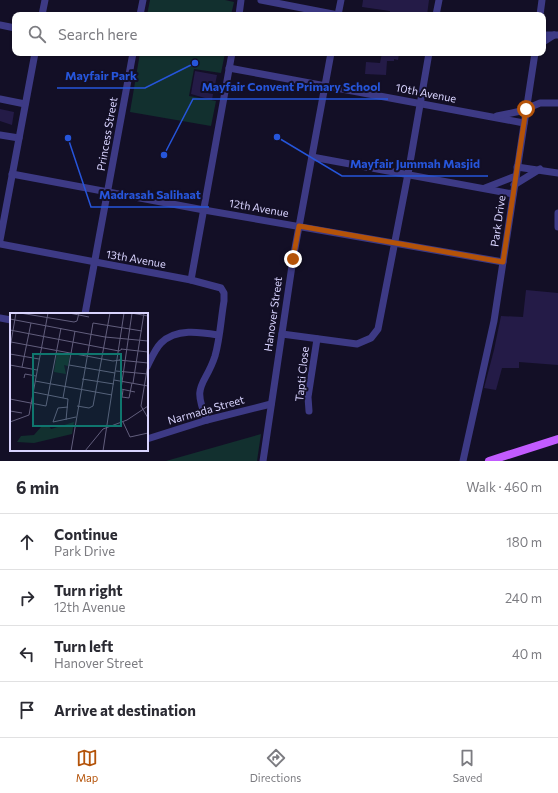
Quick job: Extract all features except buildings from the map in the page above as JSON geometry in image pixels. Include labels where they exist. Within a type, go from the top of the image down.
[{"type":"main road","points":[[489,461],[558,439]]},
{"type":"street","points":[[43,12],[45,0]]},
{"type":"street","points":[[141,12],[143,0]]},
{"type":"street","points":[[239,12],[241,0]]},
{"type":"street","points":[[261,0],[323,12]]},
{"type":"street","points":[[339,12],[341,0]]},
{"type":"street","points":[[437,12],[439,0]]},
{"type":"street","points":[[540,12],[542,0]]},
{"type":"street","points":[[0,25],[12,27]]},
{"type":"street","points":[[546,40],[556,35]]},
{"type":"street","points":[[0,240],[34,56]]},
{"type":"street","name":"Princess Street","points":[[85,313],[132,56]]},
{"type":"street","points":[[191,280],[231,56]]},
{"type":"street","name":"Hanover Street","points":[[263,461],[299,226],[330,56]]},
{"type":"street","points":[[282,334],[357,344],[366,341],[376,334],[381,320],[428,56]]},
{"type":"street","name":"Park Drive","points":[[463,461],[493,327],[535,56]]},
{"type":"street","name":"10th Avenue","points":[[229,68],[524,123]]},
{"type":"street","points":[[0,99],[25,104]]},
{"type":"street","points":[[491,117],[526,109],[540,103],[558,103]]},
{"type":"street","points":[[0,135],[19,138]]},
{"type":"street","points":[[312,157],[513,194]]},
{"type":"street","points":[[517,167],[541,169],[558,173]]},
{"type":"street","points":[[514,185],[541,169]]},
{"type":"street","name":"12th Avenue","points":[[12,174],[204,210],[503,262]]},
{"type":"street","points":[[485,189],[516,176]]},
{"type":"street","points":[[558,213],[558,227]]},
{"type":"street","name":"13th Avenue","points":[[0,244],[216,286],[222,290],[224,300],[218,335]]},
{"type":"street","points":[[0,318],[10,320]]},
{"type":"street","points":[[148,365],[160,343],[169,337],[194,331],[218,335],[216,355],[199,389],[200,400],[207,420]]},
{"type":"street","name":"Tapti Close","points":[[309,411],[308,397],[317,339]]},
{"type":"street","name":"Narmada Street","points":[[148,439],[207,420],[271,404]]},
{"type":"green space","points":[[150,0],[225,0],[234,2],[232,12],[148,12]]},
{"type":"green space","points":[[139,56],[224,56],[221,73],[194,69],[189,96],[216,101],[211,126],[130,112]]},
{"type":"green space","points":[[261,434],[257,461],[166,461]]},
{"type":"place","name":"Mayfair Park","points":[[195,63]]},
{"type":"place","name":"Mayfair Jummah Masjid","points":[[277,137]]},
{"type":"place","name":"Madrasah Salihaat","points":[[68,138]]},
{"type":"place","name":"Mayfair Convent Primary School","points":[[164,155]]},
{"type":"route","points":[[293,259],[299,226],[503,262],[526,109]]}]
